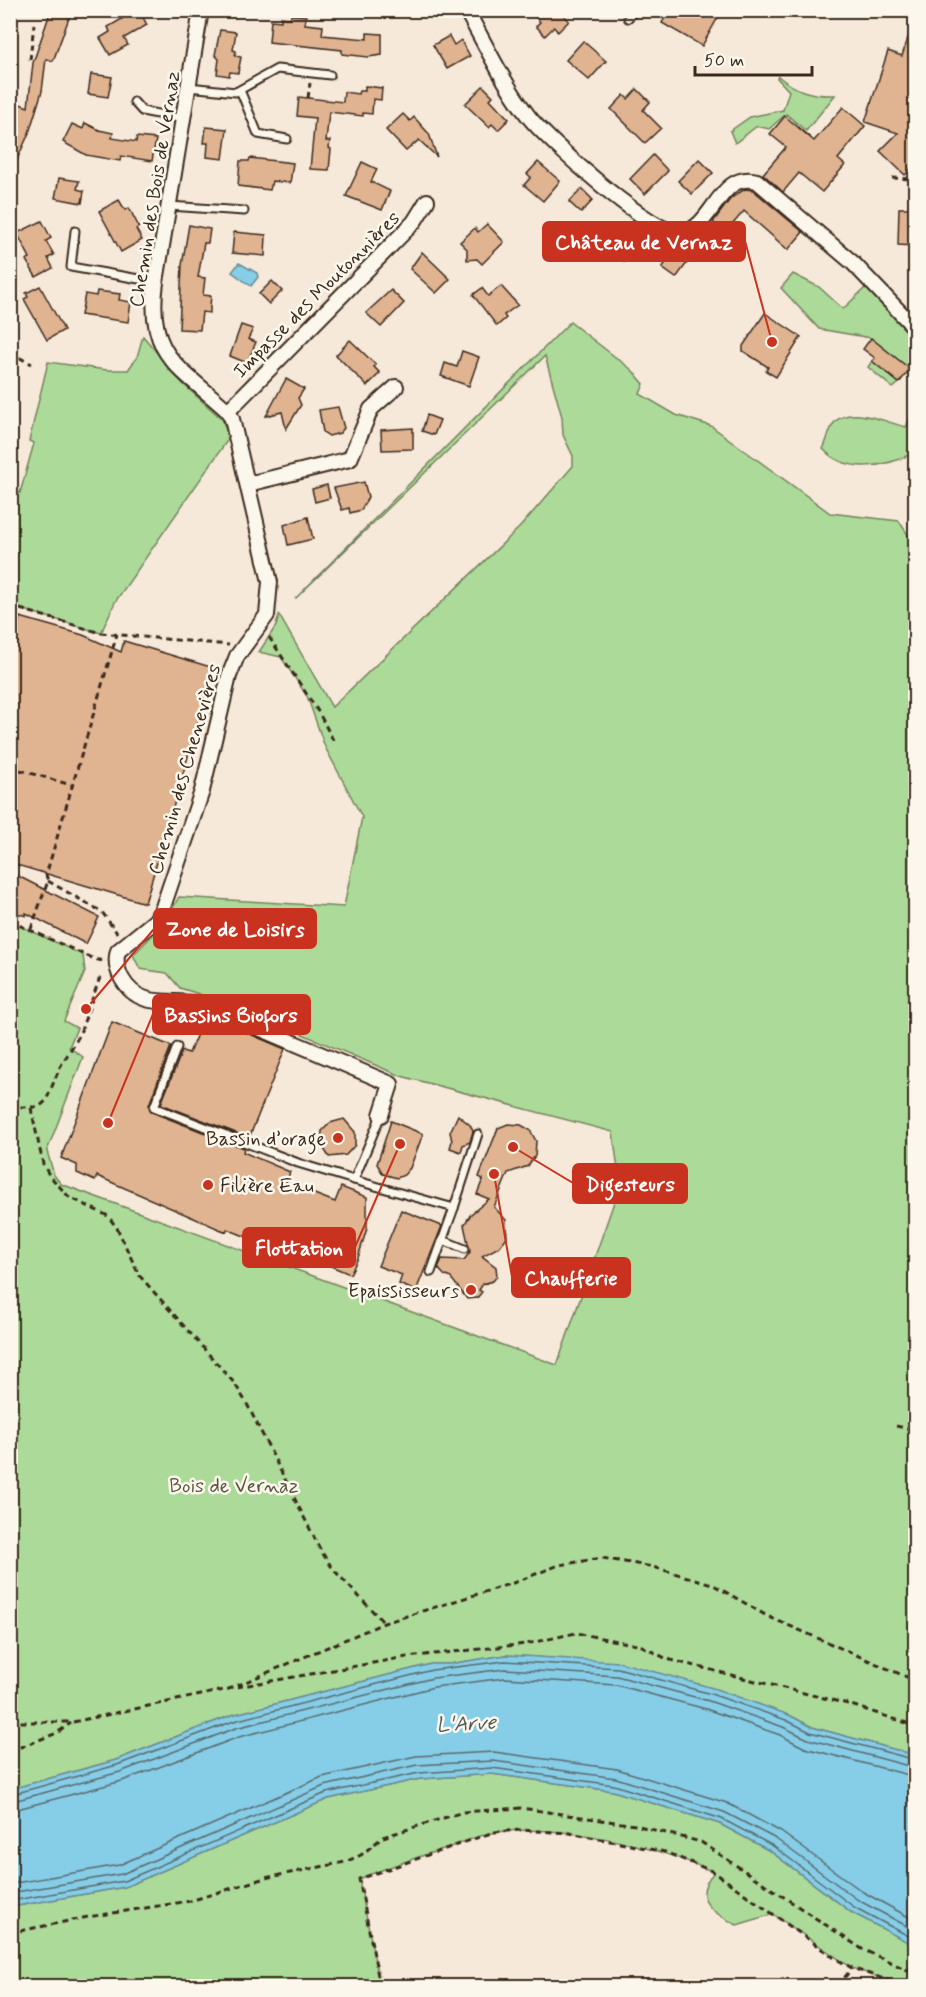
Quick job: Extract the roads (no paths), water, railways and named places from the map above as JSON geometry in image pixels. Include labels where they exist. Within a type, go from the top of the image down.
[{"type":"street","name":"Chemin des Bois de Vernaz","points":[[201,10],[156,282],[154,323],[162,348],[228,411],[234,424],[271,593],[262,625]]},
{"type":"street","points":[[466,10],[517,99],[541,130],[595,180],[660,229],[673,234],[689,231],[734,183],[747,179],[757,181],[853,263],[915,329]]},
{"type":"street","name":"Impasse des Moutonnières","points":[[228,411],[414,222],[427,201]]},
{"type":"street","points":[[248,484],[350,459],[371,409],[396,387]]},
{"type":"street","name":"Chemin des Chenevières","points":[[262,625],[246,644],[229,676],[202,791],[165,903],[155,921],[118,951],[116,963],[126,985],[148,1001],[190,1002],[207,1006],[391,1084],[381,1115]]},
{"type":"lane","points":[[10,56],[13,10]]},
{"type":"lane","points":[[628,18],[635,10]]},
{"type":"lane","points":[[189,87],[230,92],[240,90],[277,69],[330,75]]},
{"type":"lane","points":[[240,90],[258,134],[287,139]]},
{"type":"lane","points":[[134,102],[142,111],[184,119]]},
{"type":"lane","points":[[169,206],[244,211]]},
{"type":"lane","points":[[75,231],[70,267],[156,282]]},
{"type":"lane","points":[[177,1047],[154,1107],[298,1163],[454,1208]]},
{"type":"lane","points":[[354,1180],[381,1115]]},
{"type":"lane","points":[[431,1272],[478,1134]]},
{"type":"lane","points":[[443,1240],[465,1249]]},
{"type":"water","points":[[239,263],[257,273],[258,277],[251,286],[232,272]]},
{"type":"water","name":"L'Arve","points":[[506,1655],[619,1662],[713,1688],[789,1715],[812,1727],[915,1755],[915,1946],[851,1912],[770,1851],[720,1824],[613,1791],[492,1774],[420,1779],[328,1799],[125,1887],[11,1907],[11,1789],[116,1760],[232,1715],[431,1664],[449,1664]]},
{"type":"water","points":[[11,1985],[221,1986],[11,1986]]},
{"type":"place","name":"Château de Vernaz","points":[[772,342]]},
{"type":"place","name":"Zone de Loisirs","points":[[86,1009]]},
{"type":"place","name":"Bassins Biofors","points":[[108,1123]]},
{"type":"place","name":"Bassin d’orage","points":[[338,1138]]},
{"type":"place","name":"Flottation","points":[[400,1144]]},
{"type":"place","name":"Digesteurs","points":[[513,1147]]},
{"type":"place","name":"Chaufferie","points":[[494,1174]]},
{"type":"place","name":"Filière Eau","points":[[208,1185]]},
{"type":"place","name":"Epaississeurs","points":[[471,1290]]},
{"type":"park label","name":"Bois de Vernaz","points":[[234,1485]]}]
